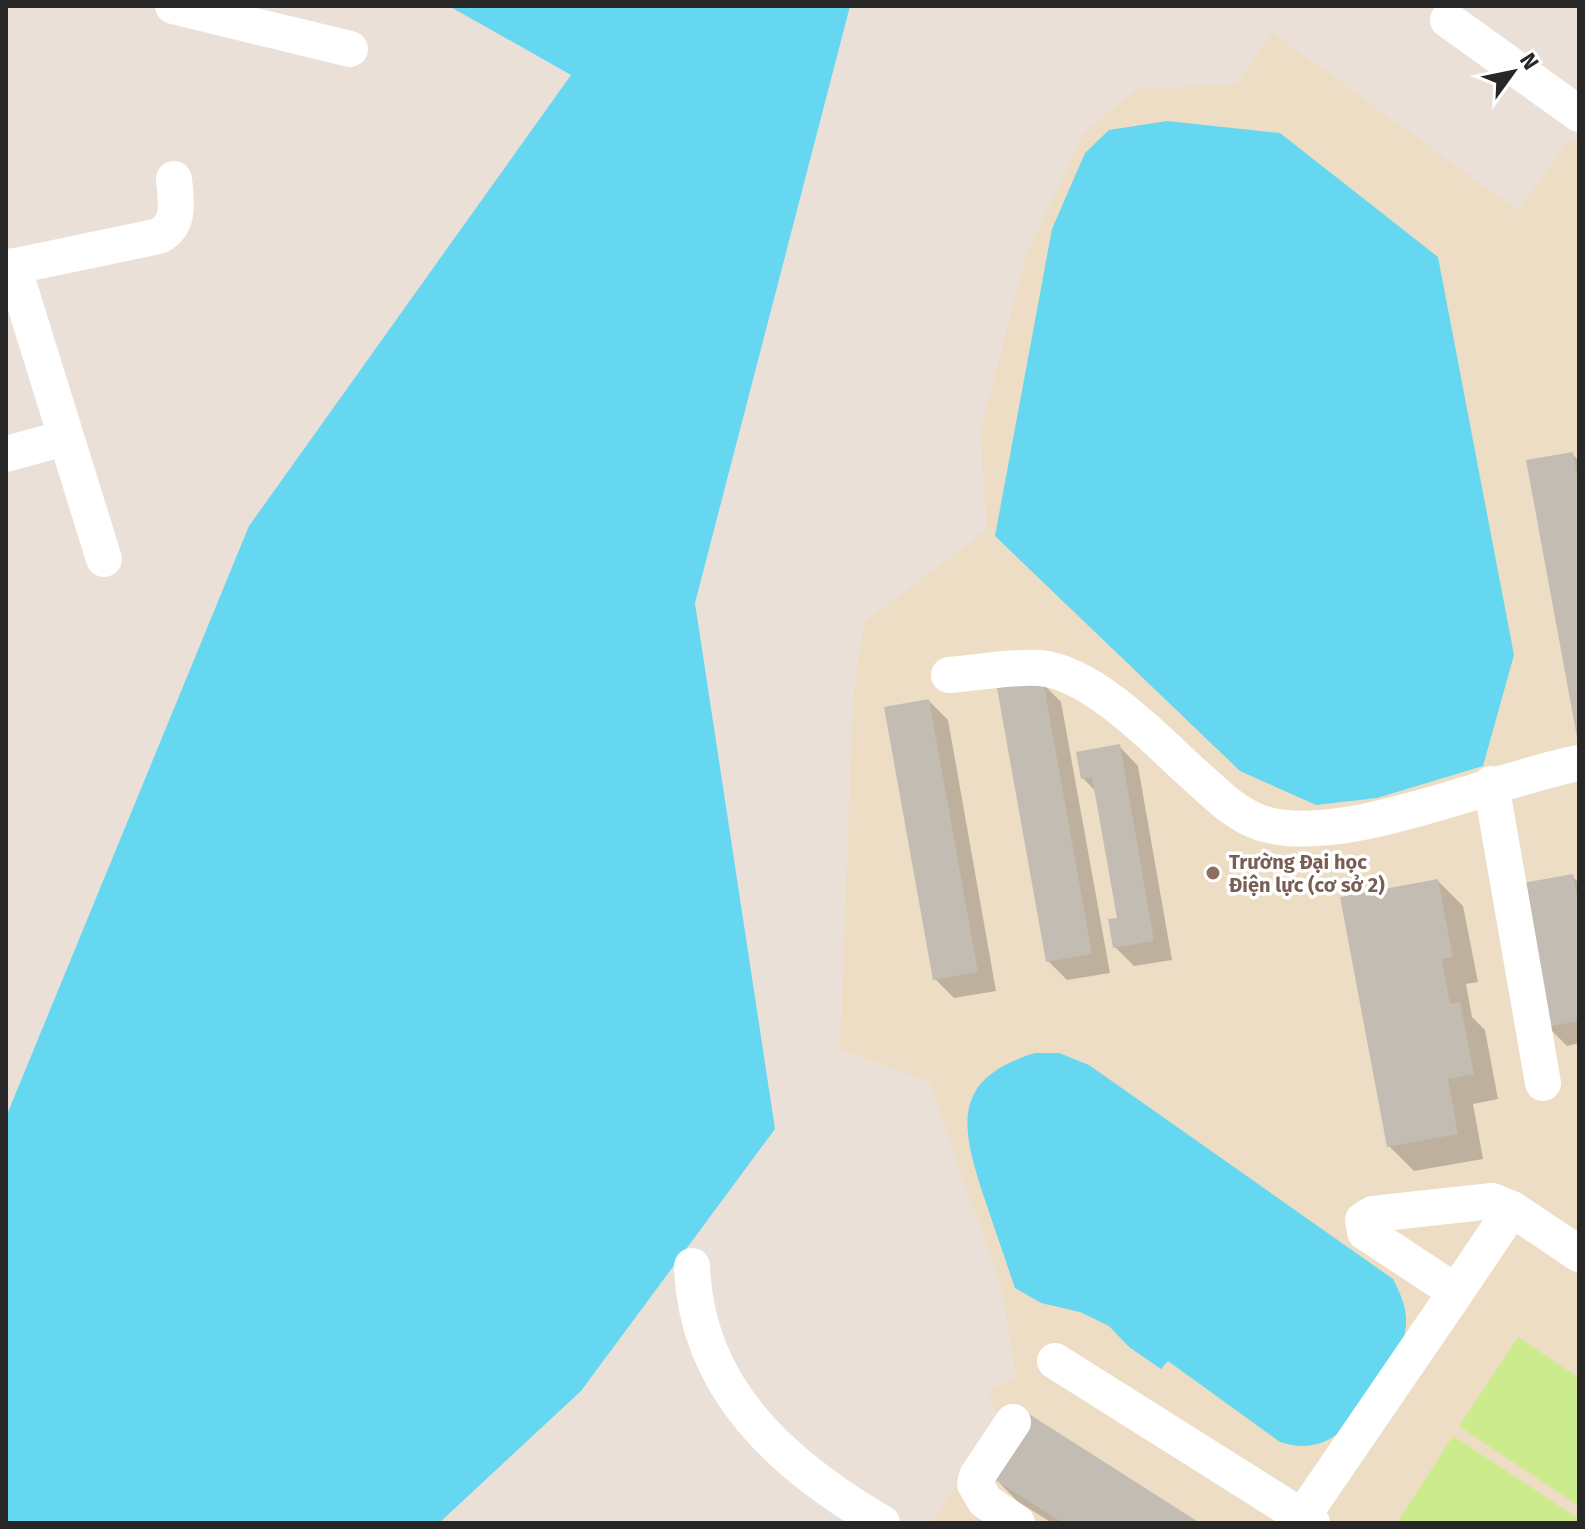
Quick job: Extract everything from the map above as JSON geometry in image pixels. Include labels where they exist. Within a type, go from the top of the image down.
[{"type":"street","points":[[173,6],[350,49]]},
{"type":"street","points":[[1448,20],[1579,114]]},
{"type":"street","points":[[104,559],[10,267],[169,231],[177,214],[174,179]]},
{"type":"street","points":[[6,454],[65,438]]},
{"type":"street","points":[[949,675],[1041,668],[1077,681],[1114,704],[1226,803],[1261,823],[1355,826],[1491,784],[1579,763]]},
{"type":"street","points":[[1491,784],[1543,1083]]},
{"type":"street","points":[[1456,1292],[1365,1232],[1363,1220],[1373,1214],[1492,1201],[1512,1209],[1579,1254]]},
{"type":"street","points":[[1055,1361],[1307,1520],[1512,1209]]},
{"type":"street","points":[[692,1266],[693,1306],[720,1375],[737,1405],[752,1424],[796,1462],[882,1523]]},
{"type":"street","points":[[1013,1422],[977,1476],[975,1484],[985,1501],[1017,1523]]},
{"type":"shaded area","name":"Trường Đại học Điện lực (cơ sở 2)","points":[[1272,32],[1518,211],[1569,140],[1579,148],[1579,1523],[932,1523],[998,1418],[988,1391],[1016,1377],[1003,1293],[929,1081],[840,1050],[853,696],[864,622],[987,529],[980,432],[1026,256],[1084,133],[1137,89],[1236,84]]},
{"type":"green space","points":[[1518,1337],[1579,1378],[1579,1506],[1459,1426]]},
{"type":"green space","points":[[1453,1436],[1579,1519],[1579,1523],[1397,1523]]},
{"type":"water","points":[[449,6],[850,6],[695,603],[775,1129],[581,1391],[439,1523],[6,1523],[6,1117],[249,526],[571,75]]},
{"type":"water","points":[[1167,121],[1280,133],[1438,257],[1514,655],[1483,766],[1377,798],[1316,805],[1240,771],[995,536],[1052,229],[1085,153],[1109,130]]},
{"type":"water","points":[[1035,1053],[1059,1053],[1089,1065],[1393,1279],[1405,1311],[1404,1337],[1366,1402],[1344,1428],[1317,1444],[1300,1446],[1280,1442],[1168,1361],[1161,1369],[1129,1347],[1109,1326],[1080,1312],[1041,1303],[1015,1288],[977,1174],[968,1129],[969,1109],[975,1092],[988,1077],[1007,1064]]},
{"type":"building","points":[[1573,452],[1579,487],[1577,737],[1526,460]]},
{"type":"building","points":[[1043,680],[1092,954],[1046,962],[997,688]]},
{"type":"building","points":[[929,699],[978,972],[933,980],[884,707]]},
{"type":"building","points":[[1120,744],[1154,941],[1113,948],[1108,919],[1117,918],[1092,777],[1081,779],[1076,752]]},
{"type":"building","points":[[1573,874],[1579,905],[1579,1021],[1545,1027],[1517,884]]},
{"type":"building","points":[[1438,879],[1453,957],[1442,959],[1450,1004],[1460,1002],[1474,1074],[1448,1079],[1458,1134],[1387,1147],[1340,897]]},
{"type":"building","points":[[1029,1414],[1200,1523],[1063,1523],[989,1476]]},
{"type":"place","name":"Trường Đại học Điện lực (cơ sở 2)","points":[[1213,873]]}]
